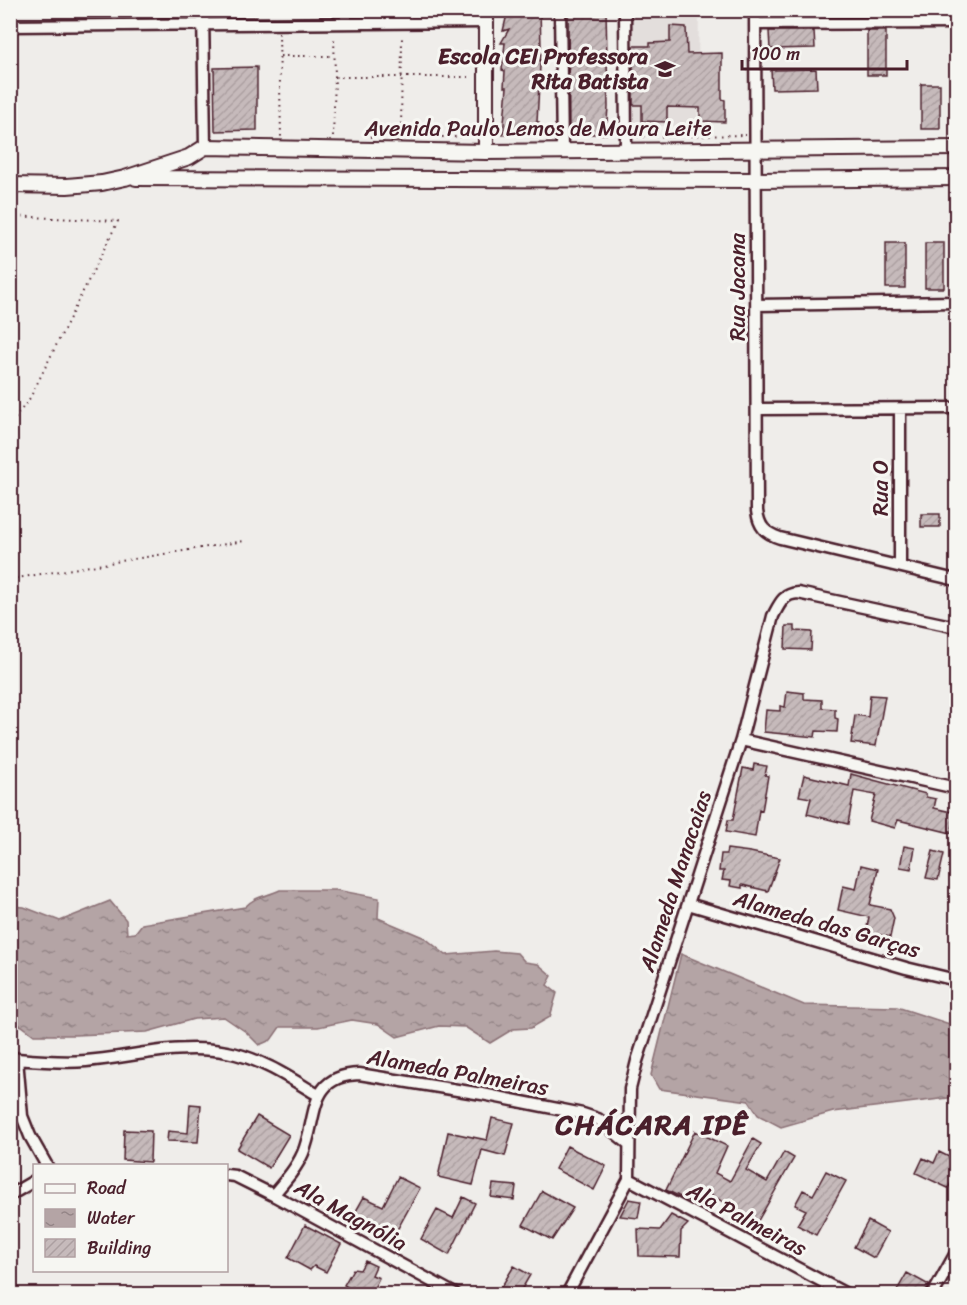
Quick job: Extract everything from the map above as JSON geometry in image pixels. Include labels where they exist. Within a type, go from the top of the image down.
[{"type":"street","points":[[203,10],[205,147]]},
{"type":"street","points":[[346,10],[346,23]]},
{"type":"street","points":[[560,10],[561,150]]},
{"type":"street","points":[[625,10],[627,143]]},
{"type":"street","name":"Rua Jacana","points":[[755,10],[758,519],[763,530],[780,538],[900,566]]},
{"type":"street","points":[[10,26],[402,23],[486,16],[486,152]]},
{"type":"street","points":[[755,24],[957,23]]},
{"type":"street","name":"Avenida Paulo Lemos de Moura Leite","points":[[10,185],[67,186],[102,183],[189,157],[205,147],[486,152],[561,150],[627,143],[755,142],[957,148]]},
{"type":"street","name":"Avenida Paulo Lemos de Moura Leite","points":[[125,178],[757,180],[957,178]]},
{"type":"street","points":[[757,305],[957,303]]},
{"type":"street","points":[[758,409],[957,408]]},
{"type":"street","name":"Rua O","points":[[900,409],[900,566]]},
{"type":"street","points":[[900,566],[957,580]]},
{"type":"street","name":"Alameda Manacaias","points":[[629,1179],[630,1089],[741,740],[773,616],[782,599],[788,594],[798,593],[957,627]]},
{"type":"street","points":[[741,740],[957,788]]},
{"type":"street","name":"Alameda das Garças","points":[[688,904],[906,968],[957,980]]},
{"type":"street","points":[[46,1164],[22,1116],[14,1057],[48,1062],[85,1061],[183,1050],[207,1049],[229,1052],[253,1059],[318,1095],[309,1136],[302,1155],[292,1172],[273,1195]]},
{"type":"street","name":"Alameda Palmeiras","points":[[318,1095],[336,1077],[359,1074],[482,1094],[584,1114],[598,1119],[629,1144]]},
{"type":"street","name":"Ala Magnólia","points":[[228,1175],[235,1176],[273,1195],[454,1294]]},
{"type":"street","points":[[567,1294],[629,1179]]},
{"type":"street","name":"Ala Palmeiras","points":[[629,1179],[846,1294]]},
{"type":"street","points":[[10,1195],[33,1181]]},
{"type":"street","points":[[933,1294],[957,1252]]},
{"type":"path","points":[[401,136],[402,23]]},
{"type":"path","points":[[279,24],[280,137],[288,137]]},
{"type":"path","points":[[324,137],[333,137],[334,24]]},
{"type":"path","points":[[280,57],[335,56]]},
{"type":"path","points":[[335,77],[477,77]]},
{"type":"path","points":[[367,137],[476,137]]},
{"type":"path","points":[[627,143],[755,142]]},
{"type":"path","points":[[10,216],[117,221],[30,398],[10,425]]},
{"type":"path","points":[[10,577],[17,578],[114,564],[244,541]]},
{"type":"shaded area","name":"Escola CEI Professora Rita Batista","points":[[632,12],[699,12],[697,126],[631,126]]},
{"type":"water","points":[[280,890],[336,890],[379,898],[378,918],[425,938],[446,955],[494,951],[517,953],[525,962],[538,964],[552,976],[547,985],[557,993],[550,1017],[531,1028],[513,1029],[490,1043],[465,1027],[439,1026],[397,1037],[378,1024],[352,1020],[318,1027],[280,1027],[271,1040],[259,1045],[246,1032],[224,1017],[194,1019],[147,1032],[75,1035],[34,1035],[11,1021],[11,906],[24,907],[60,921],[110,901],[126,920],[127,934],[135,933],[142,924],[245,907],[257,898]]},
{"type":"water","points":[[681,954],[804,1005],[897,1007],[956,1026],[956,1097],[833,1112],[781,1127],[758,1115],[749,1101],[659,1089],[651,1075]]},
{"type":"building","points":[[508,10],[540,10],[541,47],[537,122],[539,122],[539,135],[527,135],[527,133],[503,135],[507,87],[504,87],[505,71],[502,70],[505,43],[501,43],[509,29],[503,31]]},
{"type":"building","points":[[568,10],[606,10],[608,107],[606,134],[569,134]]},
{"type":"building","name":"Escola CEI Professora Rita Batista","points":[[670,26],[686,27],[687,54],[722,53],[722,99],[725,100],[725,122],[700,121],[700,108],[667,107],[667,122],[642,121],[642,105],[633,105],[633,46],[650,46],[650,43],[670,42]]},
{"type":"building","points":[[769,31],[814,31],[815,48],[770,49]]},
{"type":"building","points":[[867,31],[886,31],[886,75],[867,75]]},
{"type":"building","points":[[257,67],[257,130],[215,131],[214,68]]},
{"type":"building","points":[[816,69],[817,88],[772,89],[771,70]]},
{"type":"building","points":[[921,84],[940,84],[940,129],[921,129]]},
{"type":"building","points":[[886,243],[905,243],[905,288],[886,288]]},
{"type":"building","points":[[925,243],[944,243],[944,288],[925,288]]},
{"type":"building","points":[[921,514],[940,514],[940,527],[921,527]]},
{"type":"building","points":[[786,626],[795,626],[795,631],[812,632],[811,650],[785,649]]},
{"type":"building","points":[[787,691],[804,693],[804,699],[822,700],[822,708],[835,709],[835,718],[838,719],[837,732],[816,731],[815,737],[764,732],[766,710],[780,711],[780,706],[785,707]]},
{"type":"building","points":[[870,695],[885,696],[876,746],[851,743],[855,715],[868,717]]},
{"type":"building","points":[[754,764],[767,766],[765,775],[768,776],[755,837],[726,832],[728,820],[733,820],[743,768],[753,770]]},
{"type":"building","points":[[851,774],[926,794],[926,797],[936,799],[934,808],[956,813],[951,833],[898,820],[895,828],[869,821],[876,795],[854,791],[848,824],[807,814],[811,798],[799,796],[804,775],[849,786]]},
{"type":"building","points":[[904,846],[915,848],[911,869],[900,867]]},
{"type":"building","points":[[727,849],[780,858],[768,891],[742,885],[742,888],[730,886],[731,881],[722,880],[724,871],[719,871],[721,854],[726,854]]},
{"type":"building","points":[[933,851],[944,854],[938,880],[926,878]]},
{"type":"building","points":[[861,865],[878,869],[870,905],[890,909],[894,918],[890,937],[866,932],[869,917],[838,910],[843,886],[856,889]]},
{"type":"building","points":[[190,1104],[201,1105],[198,1142],[167,1141],[168,1131],[188,1133]]},
{"type":"building","points":[[257,1116],[289,1135],[269,1168],[237,1149]]},
{"type":"building","points":[[492,1118],[514,1123],[505,1156],[482,1150],[473,1185],[438,1177],[448,1132],[487,1140]]},
{"type":"building","points":[[124,1130],[151,1131],[150,1162],[123,1160]]},
{"type":"building","points":[[695,1131],[727,1146],[715,1173],[730,1181],[753,1139],[761,1144],[746,1170],[767,1182],[784,1152],[794,1158],[756,1224],[729,1208],[731,1206],[705,1192],[699,1206],[666,1190]]},
{"type":"building","points":[[567,1146],[606,1166],[594,1190],[555,1169]]},
{"type":"building","points":[[939,1152],[957,1161],[957,1175],[948,1188],[916,1173],[923,1158],[934,1163]]},
{"type":"building","points":[[826,1171],[846,1181],[816,1235],[797,1225],[806,1210],[795,1205],[803,1190],[813,1195]]},
{"type":"building","points":[[398,1177],[420,1188],[391,1241],[351,1220],[364,1197],[383,1206]]},
{"type":"building","points":[[493,1184],[516,1186],[514,1200],[491,1197]]},
{"type":"building","points":[[542,1191],[573,1208],[552,1240],[523,1225]]},
{"type":"building","points":[[463,1197],[475,1203],[449,1255],[421,1239],[437,1210],[453,1218]]},
{"type":"building","points":[[629,1199],[641,1201],[638,1218],[620,1216]]},
{"type":"building","points":[[671,1215],[688,1224],[681,1231],[680,1257],[639,1256],[638,1229],[660,1230]]},
{"type":"building","points":[[868,1221],[888,1232],[874,1258],[854,1247]]},
{"type":"building","points":[[305,1225],[341,1244],[326,1272],[314,1266],[310,1270],[288,1258]]},
{"type":"building","points":[[365,1261],[376,1266],[372,1275],[379,1278],[371,1294],[348,1294],[351,1289],[344,1285],[353,1269],[360,1270]]},
{"type":"building","points":[[514,1266],[530,1275],[519,1294],[497,1294]]},
{"type":"building","points":[[907,1273],[929,1285],[924,1294],[895,1294]]},
{"type":"place","name":"Escola CEI Professora Rita Batista","points":[[665,69]]},
{"type":"district","name":"CHÁCARA IPÊ","points":[[652,1124]]}]
